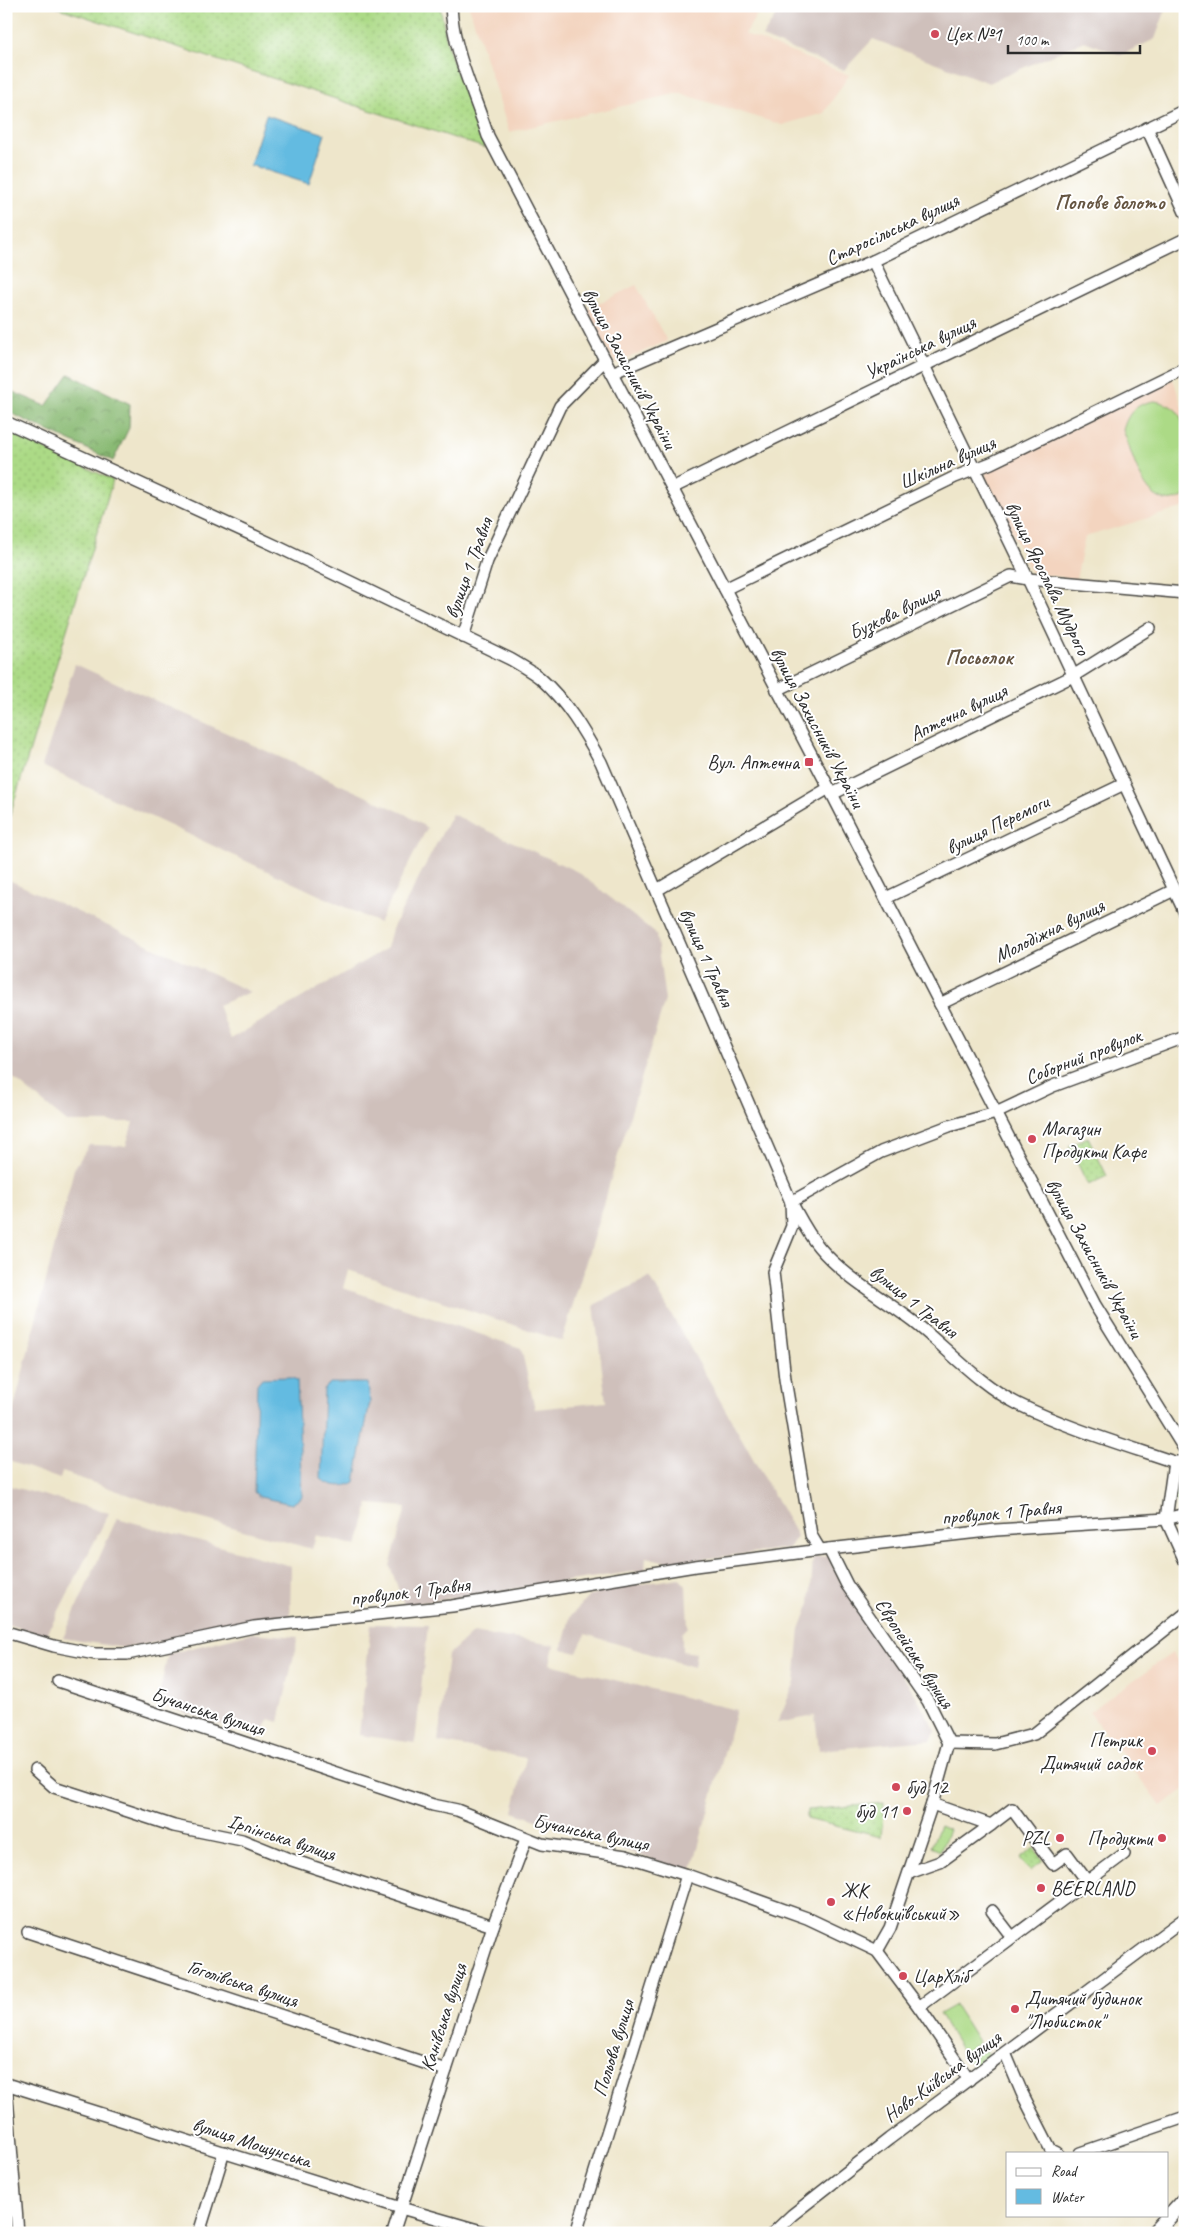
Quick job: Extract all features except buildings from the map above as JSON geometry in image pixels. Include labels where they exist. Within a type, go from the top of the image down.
[{"type":"main road","points":[[1154,2233],[1185,2199]]},
{"type":"street","name":"вулиця Захисників України","points":[[451,6],[452,20],[462,62],[488,136],[605,360]]},
{"type":"street","name":"Старосільська вулиця","points":[[612,373],[874,261],[1185,110]]},
{"type":"street","points":[[1147,128],[1185,212]]},
{"type":"street","name":"Українська вулиця","points":[[672,488],[1185,239]]},
{"type":"street","name":"вулиця Ярослава Мудрого","points":[[874,261],[1028,579],[1185,913]]},
{"type":"street","points":[[605,360],[612,373]]},
{"type":"street","name":"вулиця 1 Травня","points":[[605,360],[560,406],[486,561],[462,637],[510,659],[539,677],[566,705],[584,731],[601,762],[791,1202],[808,1233],[832,1261],[915,1323],[982,1380],[1015,1403],[1042,1415],[1179,1462]]},
{"type":"street","name":"Шкільна вулиця","points":[[725,588],[1185,368]]},
{"type":"street","name":"вулиця Захисників України","points":[[612,373],[886,898],[1095,1305],[1185,1450]]},
{"type":"street","points":[[6,422],[274,545],[462,637]]},
{"type":"street","name":"Бузкова вулиця","points":[[777,690],[1012,576],[1185,593]]},
{"type":"street","name":"Аптечна вулиця","points":[[657,890],[830,791],[1074,676],[1150,628]]},
{"type":"street","name":"вулиця Перемоги","points":[[886,898],[1124,784]]},
{"type":"street","name":"Молодіжна вулиця","points":[[940,1004],[1174,890]]},
{"type":"street","name":"Соборний провулок","points":[[791,1202],[881,1152],[948,1126],[996,1113],[1053,1086],[1185,1037]]},
{"type":"street","points":[[791,1202],[792,1226],[773,1272],[785,1379],[811,1536],[825,1550]]},
{"type":"street","points":[[1179,1462],[1166,1519],[1185,1561]]},
{"type":"street","name":"провулок 1 Травня","points":[[6,1632],[54,1646],[95,1654],[127,1654],[254,1627],[452,1606],[695,1566],[996,1530],[1166,1519],[1185,1514]]},
{"type":"street","name":"Європейська вулиця","points":[[825,1550],[847,1585],[928,1701],[949,1743]]},
{"type":"street","points":[[877,1951],[890,1928],[932,1804],[949,1743],[995,1744],[1034,1734],[1185,1614]]},
{"type":"street","name":"Бучанська вулиця","points":[[58,1681],[433,1805],[458,1810],[526,1839],[542,1844],[626,1856],[687,1875],[807,1918],[877,1951],[919,2006],[969,2080]]},
{"type":"street","name":"Ірпінська вулиця","points":[[35,1770],[54,1787],[174,1826],[242,1840],[289,1859],[493,1926]]},
{"type":"street","points":[[932,1804],[991,1825]]},
{"type":"street","points":[[909,1873],[940,1862],[1012,1809],[1053,1864],[1067,1854],[1088,1881]]},
{"type":"street","name":"Канівська вулиця","points":[[393,2233],[493,1926],[526,1839]]},
{"type":"street","points":[[919,2006],[1124,1854]]},
{"type":"street","name":"Польова вулиця","points":[[576,2233],[687,1875]]},
{"type":"street","points":[[992,1911],[1012,1937]]},
{"type":"street","name":"Ново-Київська вулиця","points":[[773,2233],[792,2215],[889,2139],[1185,1918]]},
{"type":"street","name":"Гоголівська вулиця","points":[[28,1932],[446,2070]]},
{"type":"street","points":[[1005,2054],[1022,2093],[1051,2150],[1055,2152]]},
{"type":"street","points":[[6,2084],[18,2233]]},
{"type":"street","name":"вулиця Мощунська","points":[[6,2084],[401,2208],[488,2233]]},
{"type":"street","points":[[1083,2152],[1185,2118]]},
{"type":"street","points":[[199,2233],[224,2152]]},
{"type":"shaded area","points":[[469,6],[762,6],[745,34],[849,75],[824,113],[782,125],[679,93],[509,132]]},
{"type":"shaded area","points":[[782,6],[1167,6],[1155,39],[1121,55],[1084,41],[989,83],[873,39],[844,70],[762,37]]},
{"type":"shaded area","points":[[636,285],[667,341],[615,364],[586,310]]},
{"type":"shaded area","points":[[1173,379],[1185,416],[1185,507],[1085,537],[1076,579],[1031,573],[985,476],[989,467]]},
{"type":"shaded area","points":[[75,664],[405,814],[427,828],[379,923],[42,766]]},
{"type":"shaded area","points":[[452,814],[578,872],[656,934],[665,1000],[562,1341],[348,1270],[343,1288],[521,1348],[535,1409],[606,1402],[594,1305],[650,1277],[797,1536],[789,1548],[671,1563],[646,1557],[645,1570],[404,1605],[390,1566],[406,1507],[369,1504],[357,1546],[316,1535],[312,1549],[185,1514],[62,1472],[60,1479],[6,1460],[6,1439],[74,1169],[89,1145],[126,1146],[133,1122],[67,1122],[6,1072],[6,889],[9,880],[250,992],[218,1005],[231,1039],[387,948],[392,929]]},
{"type":"shaded area","points":[[6,1485],[109,1513],[46,1636],[6,1624]]},
{"type":"shaded area","points":[[117,1518],[291,1566],[290,1619],[124,1648],[63,1638]]},
{"type":"shaded area","points":[[828,1556],[843,1587],[915,1694],[936,1731],[931,1740],[819,1750],[815,1716],[777,1723],[795,1682],[800,1629],[810,1603],[813,1558]]},
{"type":"shaded area","points":[[679,1578],[686,1586],[688,1627],[682,1633],[682,1651],[696,1653],[694,1667],[585,1634],[577,1653],[562,1649],[570,1617],[589,1596],[610,1589]]},
{"type":"shaded area","points":[[371,1624],[428,1625],[415,1743],[359,1735]]},
{"type":"shaded area","points":[[473,1632],[554,1645],[550,1664],[736,1710],[691,1873],[513,1812],[526,1758],[438,1742],[448,1655]]},
{"type":"shaded area","points":[[251,1633],[298,1637],[279,1722],[269,1719],[261,1738],[157,1704],[168,1654]]},
{"type":"shaded area","name":"Петрик Дитячий садок","points":[[1172,1653],[1185,1670],[1185,1789],[1161,1806],[1089,1712]]},
{"type":"green space","points":[[53,6],[440,6],[448,48],[485,148]]},
{"type":"green space","points":[[69,374],[130,404],[129,428],[113,461],[6,411],[6,389],[46,406]]},
{"type":"green space","points":[[1155,401],[1168,405],[1177,411],[1185,432],[1185,496],[1171,500],[1160,498],[1143,481],[1123,430],[1131,413],[1138,406]]},
{"type":"green space","points":[[6,431],[113,480],[6,828]]},
{"type":"green space","points":[[1088,1137],[1107,1176],[1088,1185],[1069,1146]]},
{"type":"green space","points":[[1181,1466],[1185,1470],[1185,1501],[1177,1503],[1173,1499],[1176,1470]]},
{"type":"green space","points":[[884,1803],[881,1837],[807,1819],[807,1810]]},
{"type":"green space","points":[[940,1826],[949,1830],[940,1851],[931,1847]]},
{"type":"green space","points":[[1034,1848],[1043,1860],[1030,1871],[1020,1859]]},
{"type":"green space","points":[[955,2005],[979,2043],[963,2053],[939,2014]]},
{"type":"green space","points":[[981,2046],[988,2055],[973,2067],[966,2058]]},
{"type":"green space","points":[[6,2193],[11,2230],[11,2233],[6,2233]]},
{"type":"water","points":[[266,115],[325,134],[309,184],[250,165]]},
{"type":"water","points":[[289,1377],[297,1380],[302,1497],[292,1504],[260,1497],[254,1492],[257,1384],[262,1378]]},
{"type":"water","points":[[330,1383],[368,1383],[370,1401],[355,1482],[342,1486],[329,1484],[321,1479],[324,1389]]},
{"type":"place","name":"Цех №1","points":[[935,34]]},
{"type":"place","name":"Вул. Аптечна","points":[[809,762]]},
{"type":"place","name":"Магазин Продукти Кафе","points":[[1032,1139]]},
{"type":"place","name":"Петрик Дитячий садок","points":[[1152,1751]]},
{"type":"place","name":"буд 12","points":[[896,1787]]},
{"type":"place","name":"буд 11","points":[[907,1811]]},
{"type":"place","name":"PZL","points":[[1060,1838]]},
{"type":"place","name":"Продукти","points":[[1162,1838]]},
{"type":"place","name":"BEERLAND","points":[[1041,1888]]},
{"type":"place","name":"ЖК «Новокиївський»","points":[[831,1902]]},
{"type":"place","name":"ЦарХліб","points":[[903,1976]]},
{"type":"place","name":"Дитячий будинок \"Любисток\"","points":[[1015,2009]]},
{"type":"district","name":"Попове болото","points":[[1110,202]]},
{"type":"district","name":"Посьолок","points":[[979,657]]}]
